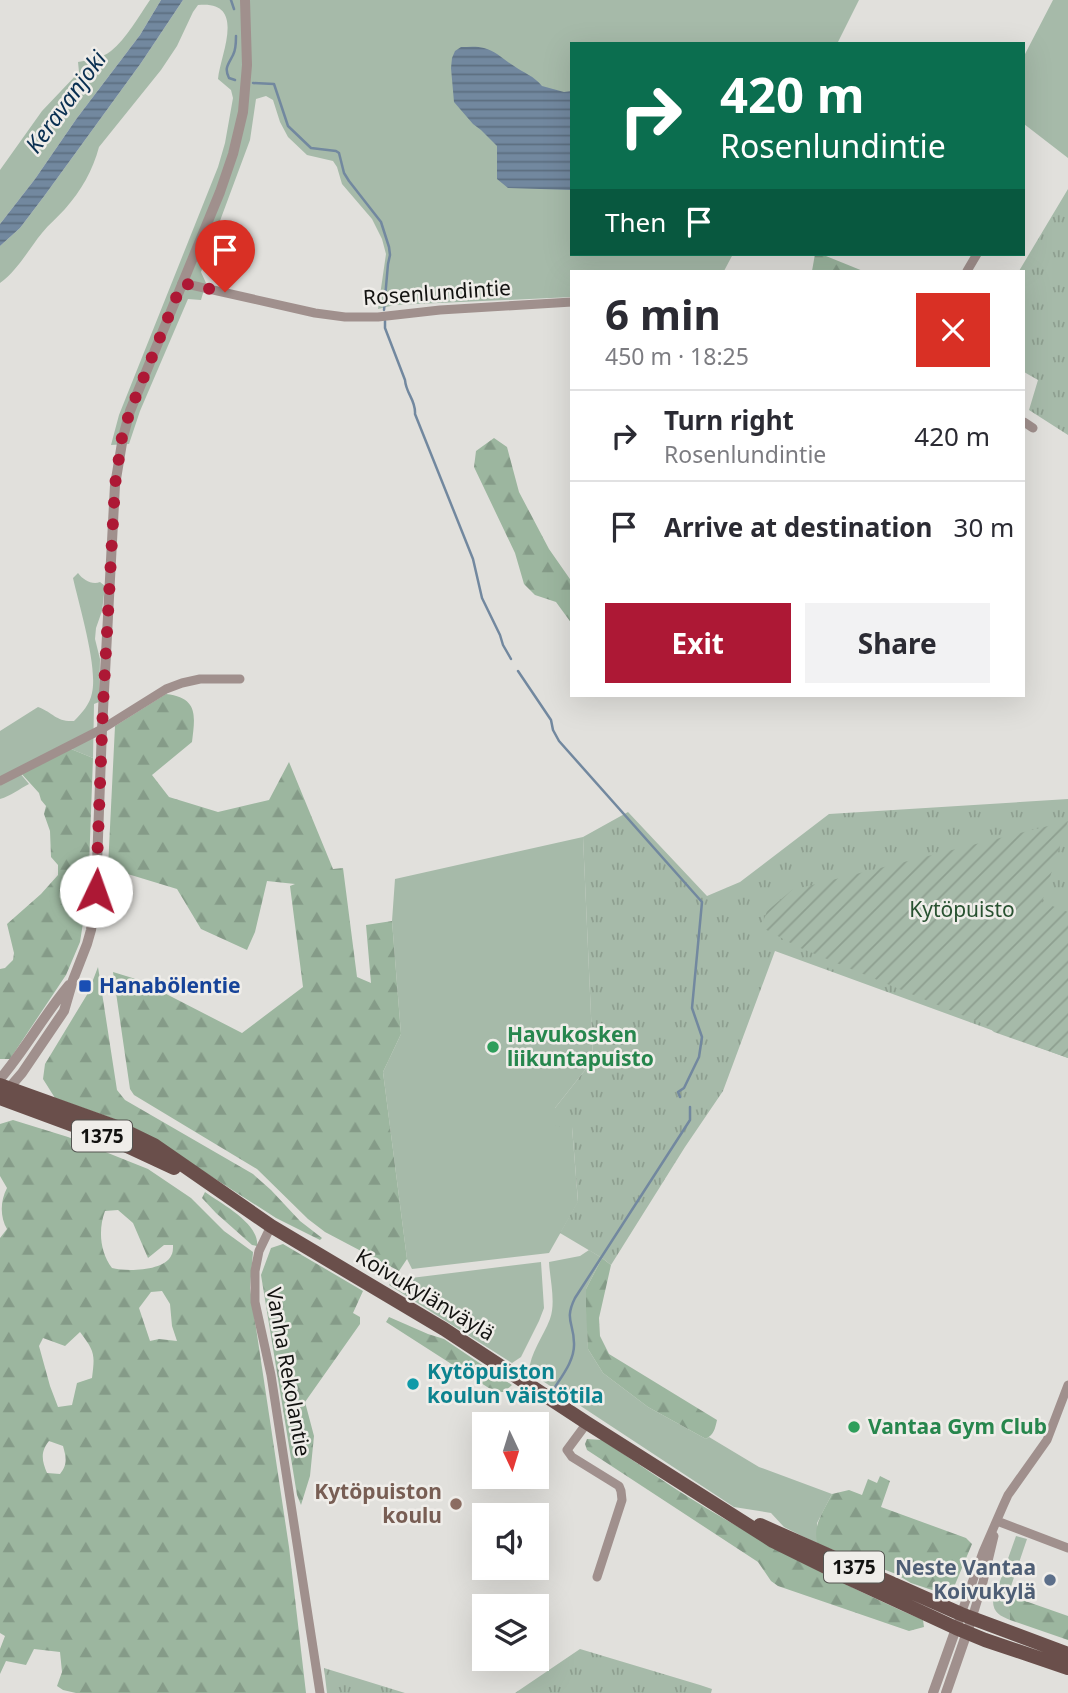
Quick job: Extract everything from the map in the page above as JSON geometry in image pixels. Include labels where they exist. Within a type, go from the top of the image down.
[{"type":"main road","name":"Koivukylänväylä","points":[[2,1088],[117,1127],[154,1145],[271,1226],[444,1329],[773,1541],[807,1559],[1068,1668]]},
{"type":"main road","name":"Koivukylänväylä","points":[[964,1623],[1068,1654]]},
{"type":"street","points":[[2,1088],[22,1073],[64,1011],[87,944],[96,891],[115,485],[122,437],[233,154],[243,112],[247,65],[245,0]]},
{"type":"street","name":"Rosenlundintie","points":[[182,283],[315,313],[345,317],[378,317],[440,310],[570,302]]},
{"type":"street","points":[[1025,423],[1033,428]]},
{"type":"street","points":[[0,781],[102,729],[166,689],[200,679],[240,679]]},
{"type":"street","name":"Vanha Rekolantie","points":[[271,1226],[259,1251],[255,1270],[255,1302],[273,1388],[320,1693]]},
{"type":"street","points":[[933,1693],[991,1553],[997,1521],[1008,1495],[1047,1440],[1068,1385]]},
{"type":"street","points":[[587,1423],[567,1450],[572,1457],[619,1486],[622,1500],[597,1577]]},
{"type":"street","points":[[997,1521],[1068,1548]]},
{"type":"street","points":[[946,1693],[964,1623]]},
{"type":"green space","points":[[150,0],[161,0],[140,35],[0,224],[0,170],[42,111],[79,72],[78,62],[100,57],[117,46]]},
{"type":"green space","points":[[183,0],[859,0],[838,42],[570,42],[570,256],[732,256],[725,270],[570,270],[570,297],[395,305],[378,309],[386,254],[372,219],[342,184],[333,161],[307,155],[288,137],[273,100],[266,96],[256,99],[250,140],[201,272],[206,283],[201,300],[188,299],[140,411],[129,444],[111,445],[119,415],[218,167],[225,143],[233,98],[231,90],[218,79],[228,31],[227,20],[222,11],[213,6],[198,5],[161,70],[99,147],[90,172],[76,195],[18,266],[0,283],[0,246],[20,228],[141,63]]},
{"type":"green space","points":[[1053,0],[1068,0],[1068,158],[1025,125],[1025,54]]},
{"type":"green space","points":[[1068,189],[1068,435],[1029,410],[1038,380],[1025,373],[1025,270],[1020,270]]},
{"type":"green space","points":[[815,256],[826,256],[861,270],[812,270]]},
{"type":"green space","points":[[494,438],[507,447],[519,492],[549,549],[570,579],[570,621],[556,602],[535,595],[524,584],[515,553],[474,467],[476,451]]},
{"type":"green space","points":[[78,573],[88,581],[100,582],[105,586],[95,639],[100,659],[99,702],[94,704],[93,758],[66,747],[19,772],[29,784],[0,799],[0,731],[38,707],[59,719],[74,721],[91,697],[93,682],[90,652],[73,578]]},
{"type":"green space","points":[[166,694],[177,696],[190,704],[194,716],[192,742],[152,775],[169,797],[218,812],[269,800],[289,762],[333,869],[343,868],[357,977],[371,983],[366,925],[392,921],[401,1034],[383,1072],[407,1259],[399,1271],[325,1232],[257,1169],[134,1095],[130,1089],[113,972],[139,980],[242,1033],[303,987],[290,886],[295,884],[267,881],[255,932],[247,950],[201,929],[177,889],[108,868],[115,726]]},
{"type":"green space","points":[[66,747],[93,758],[89,867],[80,942],[66,975],[10,1059],[0,1059],[0,969],[13,960],[14,953],[7,924],[58,875],[58,865],[51,857],[50,831],[44,814],[46,806],[39,793],[19,771]]},
{"type":"green space","name":"Kytöpuisto","points":[[1068,799],[1068,1058],[775,951],[723,1091],[611,1265],[560,1233],[578,1201],[572,1127],[556,1127],[555,1108],[593,1060],[583,837],[628,812],[707,896],[740,882],[829,814]]},
{"type":"green space","points":[[1068,821],[1042,902],[1068,912],[1068,1058],[994,1032],[986,1025],[798,947],[761,927],[767,911],[792,890]]},
{"type":"green space","name":"Havukosken liikuntapuisto","points":[[583,837],[593,1060],[555,1108],[572,1127],[578,1202],[549,1253],[412,1269],[407,1259],[383,1072],[401,1034],[392,921],[395,879]]},
{"type":"green space","points":[[98,967],[117,1090],[125,1100],[253,1174],[300,1221],[322,1238],[320,1240],[276,1218],[157,1140],[120,1121],[55,1098],[43,1079],[45,1064],[88,993]]},
{"type":"green space","points":[[13,1120],[68,1137],[148,1169],[191,1198],[224,1231],[253,1252],[250,1288],[289,1547],[306,1693],[76,1693],[57,1686],[62,1672],[60,1652],[34,1649],[26,1665],[6,1661],[0,1674],[0,1649],[5,1636],[0,1633],[0,1238],[7,1229],[2,1209],[7,1188],[0,1176],[0,1124]],"holes":[[[118,1210],[133,1223],[148,1258],[164,1245],[173,1245],[171,1256],[161,1265],[153,1267],[135,1270],[112,1268],[101,1241],[105,1211]],[[162,1291],[170,1304],[172,1326],[177,1341],[150,1341],[139,1308],[151,1292]],[[80,1332],[93,1354],[93,1370],[92,1378],[77,1383],[72,1405],[58,1407],[39,1346],[43,1338],[65,1346]],[[49,1441],[63,1446],[66,1460],[60,1474],[47,1473],[44,1449]]]},
{"type":"green space","points":[[205,1192],[246,1222],[253,1230],[257,1246],[252,1245],[216,1213],[202,1198]]},
{"type":"green space","points":[[283,1244],[363,1291],[353,1313],[360,1317],[360,1324],[305,1402],[314,1436],[310,1476],[301,1505],[297,1495],[261,1275],[271,1248]]},
{"type":"green space","points":[[589,1250],[602,1258],[586,1289],[588,1349],[603,1373],[648,1407],[706,1439],[709,1437],[759,1467],[832,1494],[817,1523],[818,1544],[784,1527],[771,1513],[734,1507],[529,1372],[532,1358],[552,1312],[549,1262],[580,1256]]},
{"type":"green space","points":[[602,1258],[611,1265],[599,1318],[600,1336],[609,1354],[717,1420],[714,1431],[706,1439],[648,1407],[603,1373],[588,1349],[586,1289]]},
{"type":"green space","points":[[541,1262],[544,1308],[521,1357],[512,1363],[389,1285],[395,1276],[411,1278]]},
{"type":"green space","points":[[389,1317],[444,1339],[512,1385],[504,1392],[495,1392],[386,1322]]},
{"type":"green space","points":[[587,1439],[602,1440],[723,1518],[822,1572],[923,1620],[924,1627],[909,1631],[778,1586],[771,1581],[758,1562],[587,1450]]},
{"type":"green space","points":[[880,1476],[890,1481],[881,1507],[966,1538],[972,1544],[954,1587],[942,1591],[932,1590],[818,1544],[816,1531],[832,1494],[849,1490],[862,1495],[868,1479],[877,1483]]},
{"type":"green space","points":[[1016,1536],[1027,1539],[1008,1595],[1010,1620],[996,1611],[993,1601]]},
{"type":"green space","points":[[1008,1595],[1068,1616],[1068,1640],[1010,1620]]},
{"type":"green space","points":[[580,1649],[712,1689],[711,1693],[515,1693]]},
{"type":"green space","points":[[324,1668],[405,1693],[327,1693]]},
{"type":"water","points":[[161,0],[183,0],[141,63],[45,195],[20,228],[0,246],[0,224],[140,35]]},
{"type":"water","points":[[461,47],[488,49],[542,86],[570,91],[570,190],[508,188],[497,179],[497,146],[454,102],[451,68],[455,51]]},
{"type":"waterway","points":[[231,0],[234,9]]},
{"type":"waterway","points":[[235,80],[229,78],[227,69],[235,51],[236,36]]},
{"type":"waterway","points":[[253,83],[274,84],[288,126],[311,148],[339,153],[344,173],[381,222],[390,255],[384,310]]},
{"type":"waterway","points":[[385,321],[385,328],[415,414],[473,559],[482,598],[511,659]]},
{"type":"waterway","points":[[518,671],[551,720],[559,741],[702,902],[692,1008],[702,1037],[699,1057],[684,1088],[678,1092],[680,1097]]},
{"type":"waterway","points":[[553,1390],[567,1368],[574,1349],[570,1312],[575,1298],[690,1120],[690,1107]]},
{"type":"place","name":"Hanabölentie","points":[[85,986]]},
{"type":"place","name":"Havukosken liikuntapuisto","points":[[493,1047]]},
{"type":"place","name":"Kytöpuiston koulun väistötila","points":[[413,1384]]},
{"type":"place","name":"Vantaa Gym Club","points":[[854,1427]]},
{"type":"place","name":"Kytöpuiston koulu","points":[[456,1504]]},
{"type":"place","name":"Neste Vantaa Koivukylä","points":[[1050,1580]]},
{"type":"route","points":[[96,891],[107,611],[115,485],[122,437],[182,283],[225,292]]},
{"type":"water label","name":"Keravanjoki","points":[[66,102]]}]
